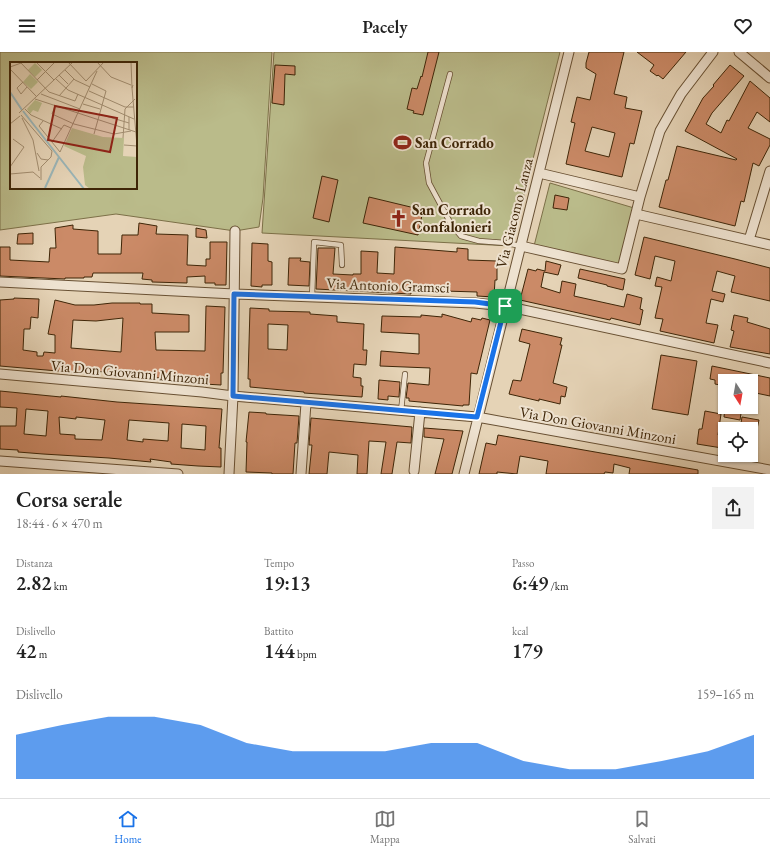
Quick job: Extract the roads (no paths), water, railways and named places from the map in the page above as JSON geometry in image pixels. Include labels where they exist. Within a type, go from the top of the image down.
[{"type":"street","name":"Via Giacomo Lanza","points":[[464,474],[569,52]]},
{"type":"street","points":[[520,246],[622,269],[640,197],[660,130],[681,94],[713,52]]},
{"type":"street","points":[[739,52],[770,78]]},
{"type":"street","points":[[749,240],[770,171]]},
{"type":"street","points":[[539,173],[640,197]]},
{"type":"street","points":[[636,214],[770,245]]},
{"type":"street","points":[[228,474],[233,396],[235,231]]},
{"type":"street","name":"Via Antonio Gramsci","points":[[0,282],[234,294],[475,302],[505,306],[770,363]]},
{"type":"street","name":"Via Don Giovanni Minzoni","points":[[0,374],[477,417],[770,469]]},
{"type":"street","points":[[301,474],[306,402]]},
{"type":"street","points":[[414,471],[420,412]]},
{"type":"street","points":[[0,461],[178,474]]},
{"type":"lane","points":[[450,74],[426,163],[429,183],[451,224],[461,236],[479,241],[506,243],[520,246]]},
{"type":"lane","points":[[312,296],[314,242],[341,245],[342,265]]},
{"type":"lane","points":[[401,410],[405,374]]},
{"type":"place","name":"San Corrado","points":[[402,142]]},
{"type":"place","name":"San Corrado Confalonieri","points":[[399,218]]}]
